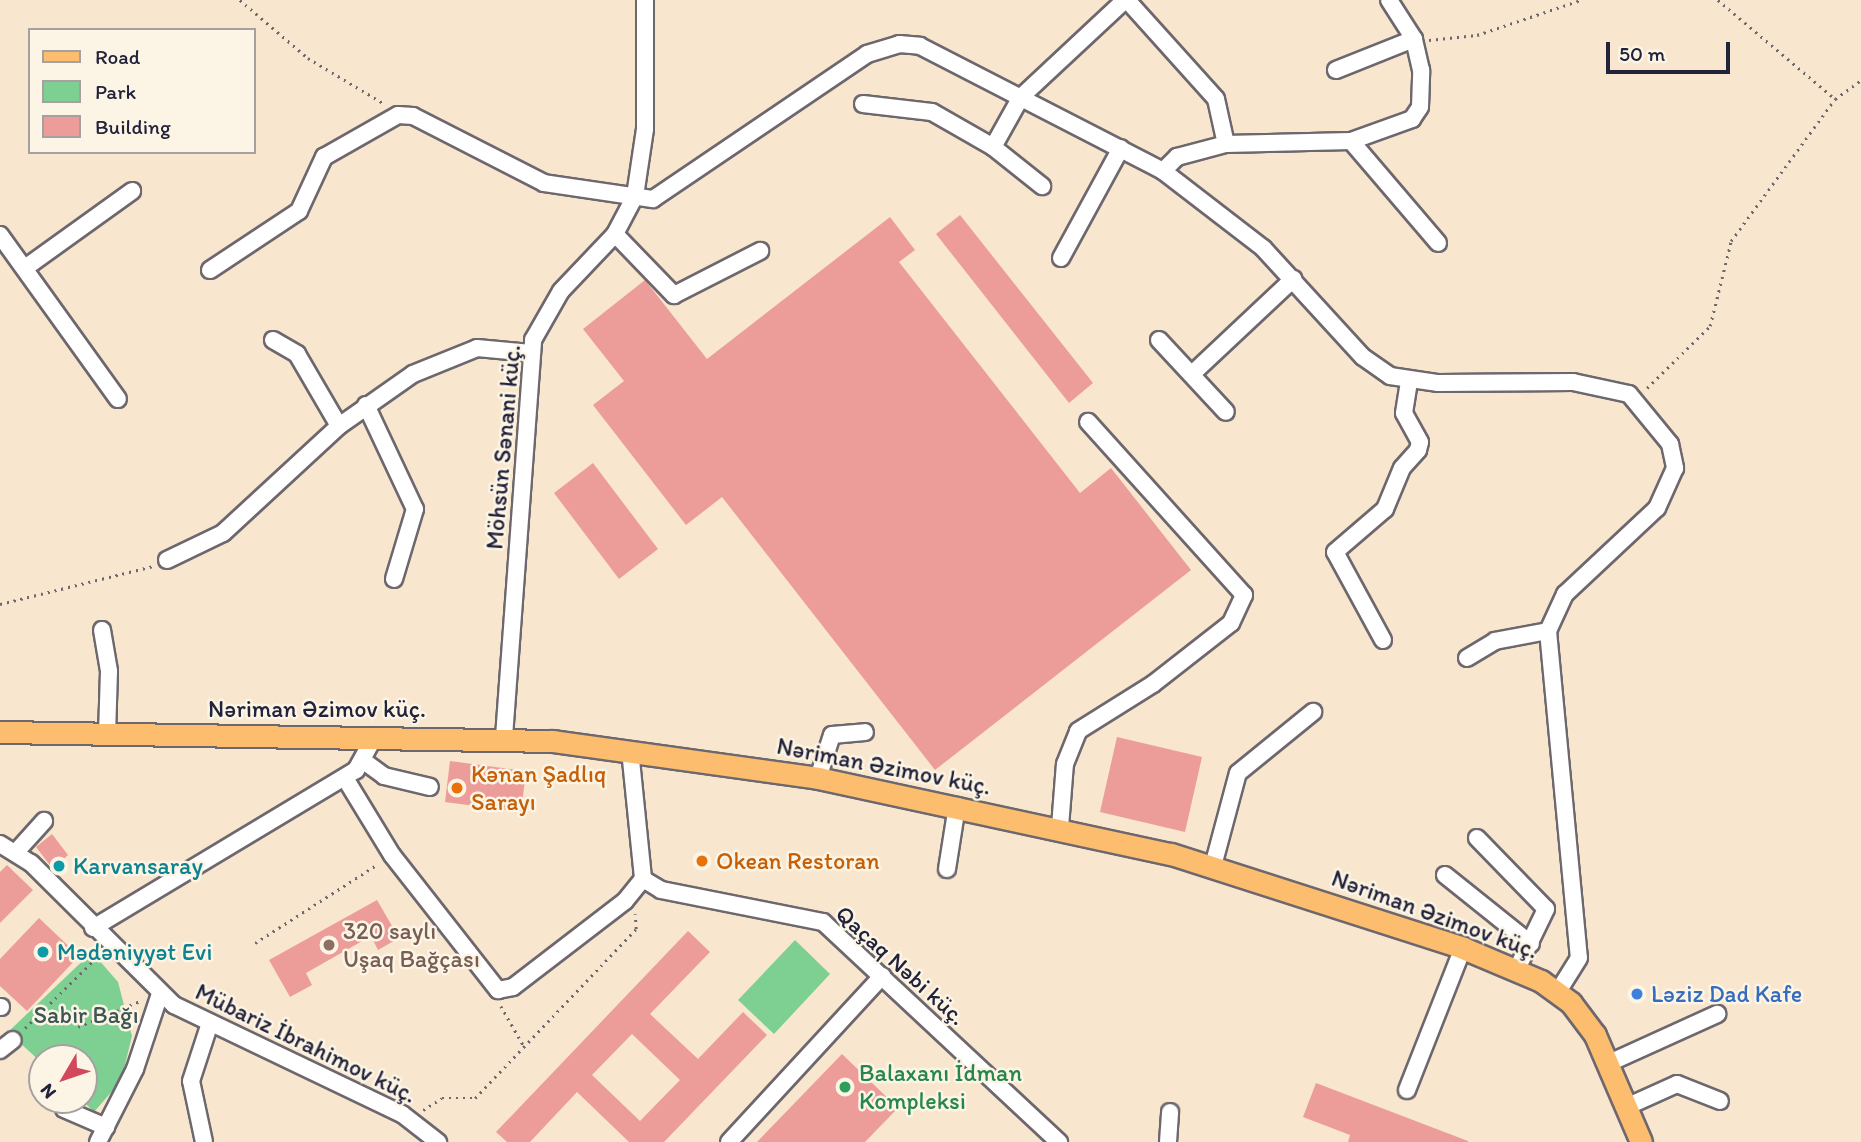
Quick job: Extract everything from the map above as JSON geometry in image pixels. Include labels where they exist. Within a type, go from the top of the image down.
[{"type":"main road","name":"Nəriman Əzimov küç.","points":[[0,732],[373,739],[504,737],[630,750],[818,778],[1060,827],[1213,866],[1463,948],[1517,969],[1558,991],[1584,1017],[1609,1063],[1641,1142]]},
{"type":"street","name":"Möhsün Sənani küç.","points":[[504,737],[531,353],[561,291],[615,234],[635,196],[645,129],[645,0]]},
{"type":"street","points":[[993,147],[1021,97],[1126,0],[1216,99],[1226,144]]},
{"type":"street","points":[[1163,171],[1177,157],[1226,144],[1351,141],[1406,124],[1420,107],[1414,38],[1389,0]]},
{"type":"street","points":[[1336,69],[1414,38]]},
{"type":"street","points":[[210,270],[299,211],[324,157],[398,115],[413,116],[544,183],[635,196],[666,194],[883,46],[920,46],[1163,171],[1293,279],[1363,357],[1409,381],[1573,382],[1638,400],[1670,444],[1673,479],[1642,527],[1565,594],[1548,631],[1579,958],[1558,991]]},
{"type":"street","points":[[863,104],[916,107],[993,147],[1042,186]]},
{"type":"street","points":[[1351,141],[1438,243]]},
{"type":"street","points":[[1061,258],[1121,148]]},
{"type":"street","points":[[25,268],[132,191]]},
{"type":"street","points":[[615,234],[674,295],[760,251]]},
{"type":"street","points":[[0,235],[118,399]]},
{"type":"street","points":[[1192,374],[1293,279]]},
{"type":"street","points":[[273,340],[297,354],[338,426]]},
{"type":"street","points":[[1159,340],[1226,412]]},
{"type":"street","points":[[167,561],[242,519],[338,426],[366,405],[456,353],[477,348],[531,353]]},
{"type":"street","points":[[1383,640],[1335,552],[1385,509],[1402,468],[1418,450],[1420,442],[1404,413],[1409,381]]},
{"type":"street","points":[[366,405],[415,509],[394,579]]},
{"type":"street","points":[[1060,827],[1065,764],[1078,732],[1153,684],[1231,623],[1244,595],[1088,422]]},
{"type":"street","points":[[102,630],[109,671],[107,733]]},
{"type":"street","points":[[1467,658],[1495,641],[1548,631]]},
{"type":"street","points":[[1213,866],[1238,773],[1313,712]]},
{"type":"street","points":[[818,778],[831,735],[865,732]]},
{"type":"street","points":[[93,928],[345,778],[365,762],[373,739]]},
{"type":"street","points":[[345,778],[392,855],[498,989],[513,987],[625,901],[643,879],[636,858],[630,750]]},
{"type":"street","points":[[365,762],[384,776],[430,787]]},
{"type":"street","points":[[947,869],[957,806]]},
{"type":"street","points":[[16,852],[44,821]]},
{"type":"street","points":[[1477,838],[1546,909],[1517,969]]},
{"type":"street","name":"Mübariz İbrahimov küç.","points":[[0,844],[16,852],[160,994],[209,1026],[413,1120],[438,1142]]},
{"type":"street","points":[[1445,875],[1531,944]]},
{"type":"street","name":"Qaçaq Nəbi küç.","points":[[643,879],[661,890],[810,916],[882,976],[1059,1142]]},
{"type":"street","points":[[1407,1090],[1463,948]]},
{"type":"street","points":[[729,1142],[882,976]]},
{"type":"street","points":[[98,1142],[160,994]]},
{"type":"street","points":[[1609,1063],[1717,1014]]},
{"type":"street","points":[[204,1142],[191,1081],[209,1026]]},
{"type":"street","points":[[1626,1107],[1677,1084],[1720,1101]]},
{"type":"street","points":[[1168,1142],[1170,1112]]},
{"type":"street","points":[[76,1114],[106,1127]]},
{"type":"path","points":[[240,0],[308,58],[398,115]]},
{"type":"path","points":[[1414,38],[1477,35],[1581,0]]},
{"type":"path","points":[[1718,0],[1835,99]]},
{"type":"path","points":[[1638,400],[1665,364],[1710,326],[1731,241],[1835,99],[1861,80]]},
{"type":"path","points":[[0,604],[167,561]]},
{"type":"path","points":[[256,943],[392,855]]},
{"type":"path","points":[[413,1120],[432,1100],[475,1098],[525,1048],[636,929],[639,920],[625,901]]},
{"type":"path","points":[[6,1045],[110,944]]},
{"type":"path","points":[[498,989],[498,1002],[525,1048]]},
{"type":"path","points":[[78,1027],[160,994]]},
{"type":"green space","points":[[795,940],[830,974],[774,1034],[738,1000]]},
{"type":"green space","name":"Sabir Bağı","points":[[92,952],[118,982],[132,1036],[121,1081],[98,1107],[98,1044],[28,1044],[28,1050],[8,1032]]},
{"type":"building","points":[[960,215],[1093,383],[1069,403],[936,234]]},
{"type":"building","points":[[890,217],[915,250],[899,262],[1080,493],[1111,468],[1191,570],[935,770],[722,497],[686,525],[593,405],[624,381],[583,329],[645,280],[707,359]]},
{"type":"building","points":[[593,463],[658,549],[619,579],[554,493]]},
{"type":"building","points":[[1117,737],[1202,757],[1185,832],[1100,812]]},
{"type":"building","points":[[450,761],[526,771],[521,812],[445,802]]},
{"type":"building","points":[[52,834],[68,855],[53,869],[36,847]]},
{"type":"building","points":[[7,865],[33,890],[0,923],[0,872]]},
{"type":"building","points":[[377,900],[399,938],[378,950],[371,936],[306,973],[312,985],[290,997],[269,960]]},
{"type":"building","points":[[39,918],[79,956],[27,1011],[0,986],[0,959]]},
{"type":"building","points":[[688,931],[710,952],[650,1014],[698,1059],[743,1012],[767,1035],[664,1142],[629,1142],[577,1092],[530,1142],[507,1142],[496,1132]],"holes":[[[632,1034],[680,1080],[640,1121],[592,1075]]]},
{"type":"building","points":[[842,1054],[898,1108],[865,1142],[757,1142]]},
{"type":"building","points":[[1316,1083],[1468,1142],[1348,1142],[1350,1135],[1303,1117]]},
{"type":"place","name":"Kənan Şadlıq Sarayı","points":[[457,788]]},
{"type":"place","name":"Okean Restoran","points":[[702,861]]},
{"type":"place","name":"Karvansaray","points":[[59,866]]},
{"type":"place","name":"320 saylı Uşaq Bağçası","points":[[329,945]]},
{"type":"place","name":"Mədəniyyət Evi","points":[[43,952]]},
{"type":"place","name":"Ləziz Dad Kafe","points":[[1637,994]]},
{"type":"place","name":"Balaxanı İdman Kompleksi","points":[[845,1087]]}]
